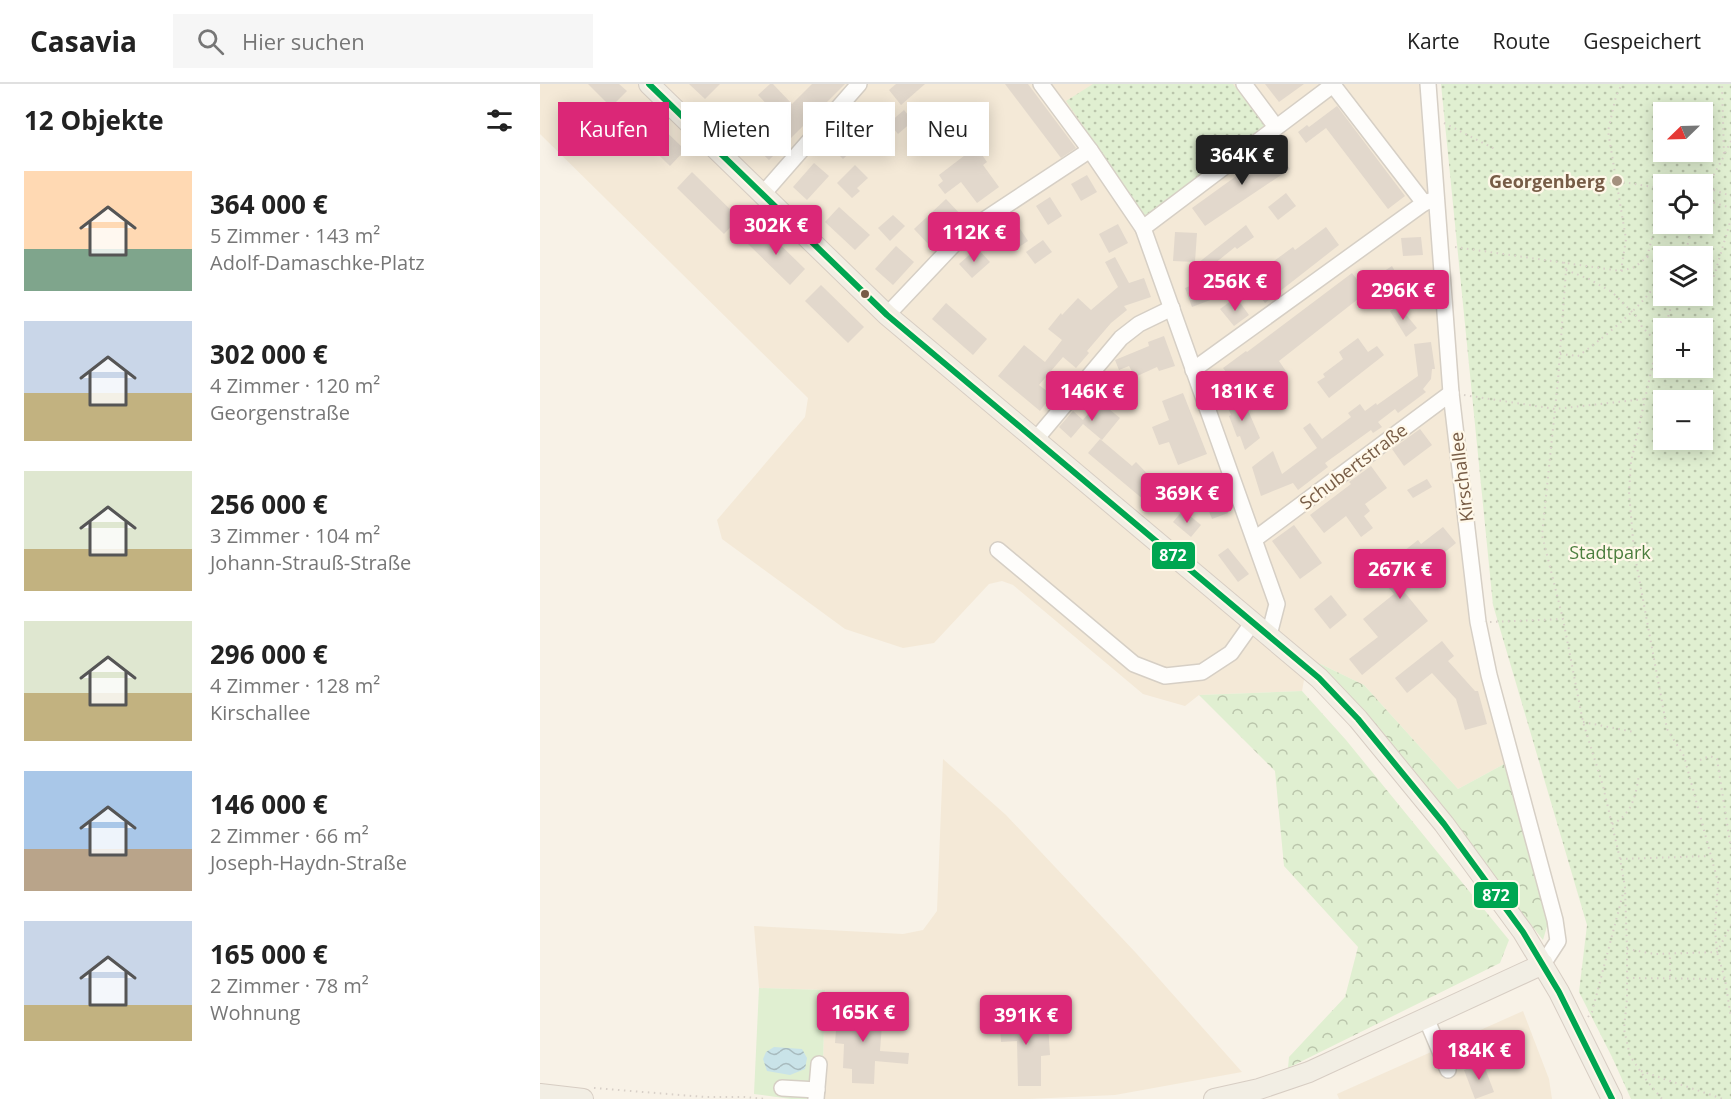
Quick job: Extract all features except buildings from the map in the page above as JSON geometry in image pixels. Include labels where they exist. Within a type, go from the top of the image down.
[{"type":"main road","points":[[649,84],[887,315],[1269,635],[1319,678],[1358,719],[1444,824],[1523,932],[1577,1026],[1612,1099]]},
{"type":"main road","points":[[1214,1099],[1261,1094],[1543,964]]},
{"type":"main road","points":[[540,1094],[587,1093]]},
{"type":"street","points":[[762,195],[859,84]]},
{"type":"street","points":[[1041,84],[1090,150],[1143,228],[1277,604],[1269,635]]},
{"type":"street","points":[[1244,84],[1276,128]]},
{"type":"street","points":[[1143,228],[1333,84],[1430,201],[1193,370]]},
{"type":"street","name":"Kirschallee","points":[[1428,84],[1432,116],[1430,201],[1440,245],[1451,393],[1478,622],[1489,675],[1555,920],[1558,941],[1543,964]]},
{"type":"street","points":[[887,315],[958,240],[987,218],[1090,150]]},
{"type":"street","points":[[1036,439],[1120,338],[1139,324],[1172,308]]},
{"type":"street","name":"Schubertstraße","points":[[1255,539],[1451,393]]},
{"type":"street","points":[[998,550],[1134,664],[1165,676],[1202,672],[1231,653],[1252,622]]},
{"type":"street","points":[[1426,1018],[1448,1070]]},
{"type":"street","points":[[782,1088],[816,1094],[819,1064]]},
{"type":"path","points":[[1620,271],[1626,239],[1608,131],[1616,96],[1622,84]]},
{"type":"path","points":[[1722,84],[1724,156]]},
{"type":"path","points":[[1432,116],[1495,149]]},
{"type":"path","points":[[1713,177],[1731,141]]},
{"type":"path","points":[[1617,181],[1653,189]]},
{"type":"path","points":[[1713,190],[1731,196]]},
{"type":"path","points":[[1713,201],[1731,208]]},
{"type":"path","points":[[1713,276],[1731,219]]},
{"type":"path","points":[[1440,245],[1620,271],[1635,267],[1647,257],[1653,234]]},
{"type":"path","points":[[1647,257],[1653,258]]},
{"type":"path","points":[[1564,262],[1566,270],[1560,354],[1542,535],[1563,619],[1582,723],[1603,786],[1620,859],[1624,887],[1627,949],[1624,1029],[1630,1056],[1662,1099]]},
{"type":"path","points":[[1566,270],[1589,279],[1612,292],[1653,336]]},
{"type":"path","points":[[1560,354],[1578,356],[1631,311],[1653,288]]},
{"type":"path","points":[[1653,363],[1631,472],[1629,492],[1634,551],[1666,729],[1684,756],[1718,882],[1715,929],[1717,952],[1725,979],[1731,1018]]},
{"type":"path","points":[[1451,393],[1555,409],[1645,399]]},
{"type":"path","points":[[1478,622],[1563,619]]},
{"type":"path","points":[[1582,723],[1634,732]]},
{"type":"path","points":[[1700,760],[1710,756],[1718,759],[1731,849]]},
{"type":"path","points":[[1612,824],[1623,819],[1632,806],[1639,774]]},
{"type":"path","points":[[1620,859],[1710,856]]},
{"type":"path","points":[[1577,1026],[1592,1012],[1624,887]]},
{"type":"path","points":[[1717,952],[1731,925]]},
{"type":"path","points":[[1627,949],[1655,954],[1717,952]]},
{"type":"path","points":[[1670,954],[1670,977]]},
{"type":"path","points":[[1627,978],[1725,979]]},
{"type":"path","points":[[1641,1071],[1724,1099]]},
{"type":"path","points":[[587,1093],[767,1099]]},
{"type":"shaded area","points":[[540,84],[1420,84],[1443,393],[1470,629],[1506,763],[1458,789],[1364,685],[1308,658],[1302,691],[1199,695],[1185,706],[1143,694],[1013,585],[1002,581],[989,584],[934,643],[903,648],[845,629],[722,539],[717,520],[805,417],[808,398],[562,156],[669,156],[669,102],[558,102],[558,152],[540,134]]},
{"type":"shaded area","points":[[943,759],[1006,815],[1136,953],[1242,1072],[1115,1095],[1029,1099],[822,1099],[825,990],[759,988],[754,926],[903,934],[923,930],[937,911]]},
{"type":"shaded area","points":[[1523,1011],[1549,1079],[1552,1099],[1339,1099],[1337,1094]]},
{"type":"green space","points":[[1093,84],[1233,84],[1267,129],[1146,218],[1066,101]]},
{"type":"green space","name":"Stadtpark","points":[[1441,84],[1731,84],[1731,1099],[1631,1099],[1579,992],[1587,925],[1493,605]]},
{"type":"green space","points":[[1308,658],[1364,685],[1458,789],[1506,763],[1548,923],[1543,940],[1364,711]]},
{"type":"green space","points":[[1302,691],[1346,740],[1509,940],[1500,963],[1288,1068],[1289,1057],[1345,997],[1358,947],[1284,866],[1275,771],[1199,695]]},
{"type":"green space","points":[[759,988],[825,990],[822,1099],[791,1099],[754,1094]]},
{"type":"water","points":[[774,1047],[802,1049],[807,1058],[805,1069],[790,1075],[767,1071],[763,1059],[766,1052]]},
{"type":"transit line","name":"872","points":[[649,84],[887,315],[1319,678],[1358,719],[1444,824],[1523,932],[1559,992],[1612,1099]]},
{"type":"place","name":"Georgenberg","points":[[1617,181]]}]
